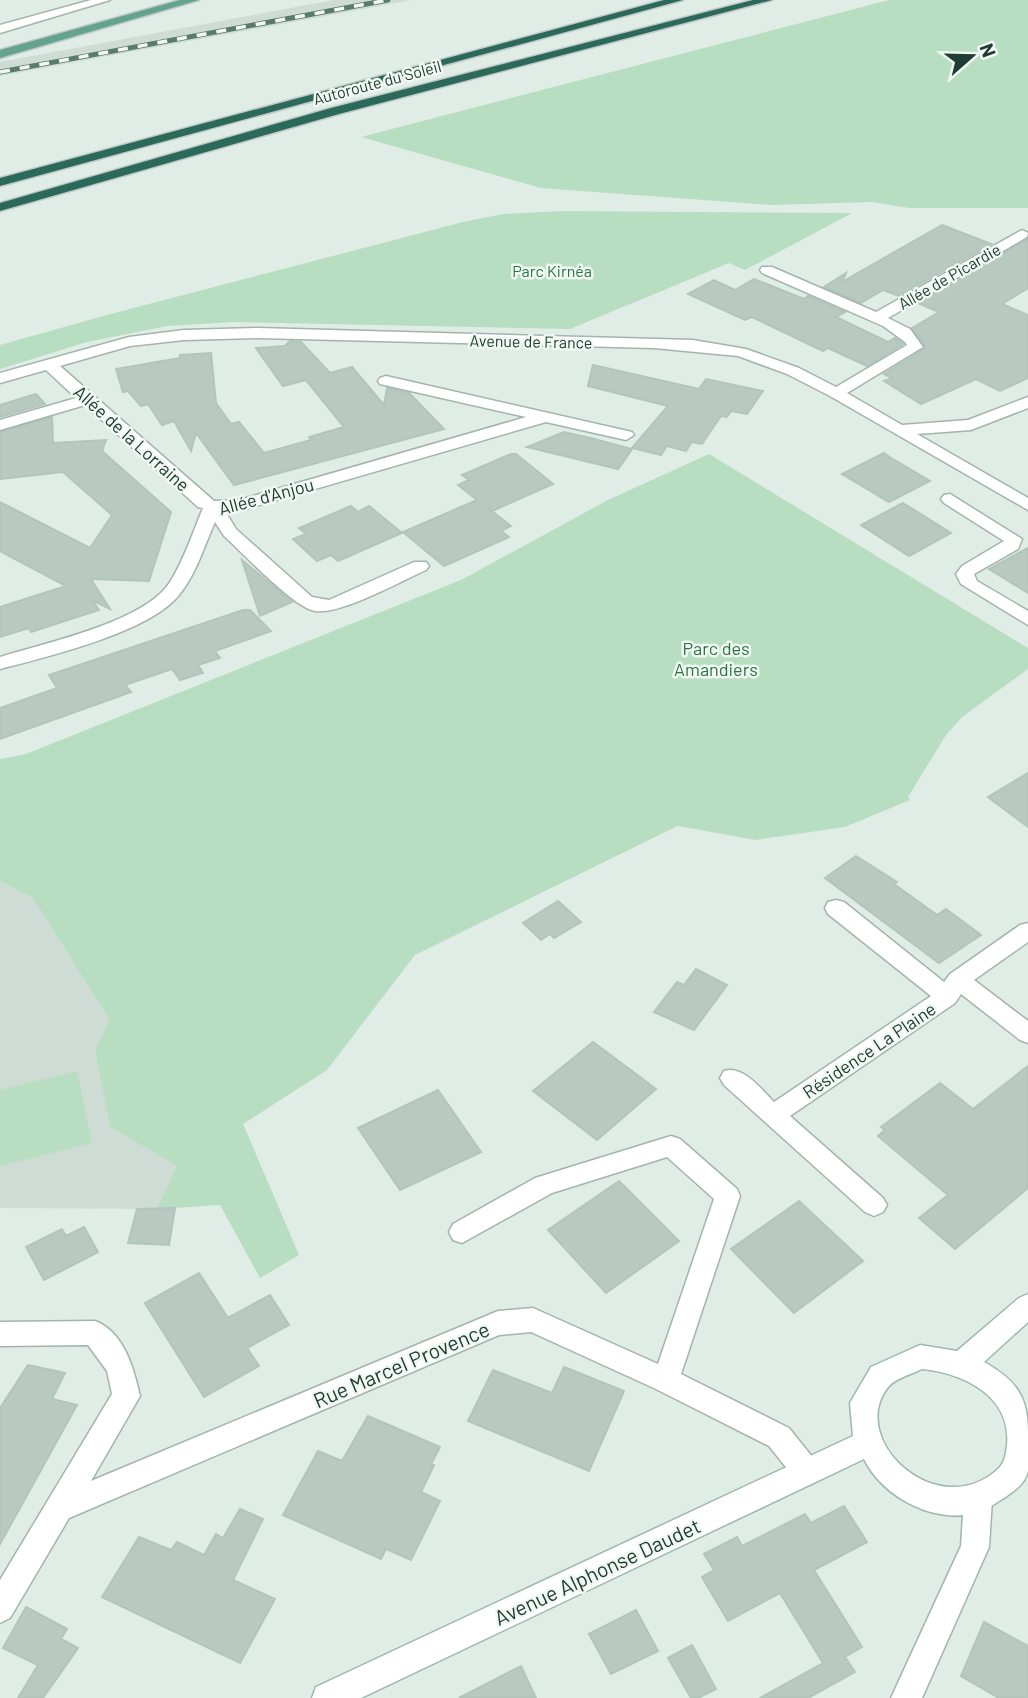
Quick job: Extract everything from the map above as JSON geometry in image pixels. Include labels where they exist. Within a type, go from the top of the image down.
[{"type":"highway","name":"Autoroute du Soleil","points":[[0,182],[240,115],[677,0]]},
{"type":"highway","name":"Autoroute du Soleil","points":[[0,207],[335,111],[766,0]]},
{"type":"main road","points":[[0,54],[193,0]]},
{"type":"street","points":[[0,29],[104,0]]},
{"type":"street","name":"Allée de Picardie","points":[[877,318],[1022,234]]},
{"type":"street","name":"Allée de Picardie","points":[[767,270],[907,333],[915,347],[836,393]]},
{"type":"street","name":"Avenue de France","points":[[0,378],[129,342],[214,333],[693,345],[741,352],[793,371],[836,393],[1028,505]]},
{"type":"street","name":"Allée de la Lorraine","points":[[48,364],[204,503],[213,506],[230,532],[306,601],[317,606],[332,605],[420,566]]},
{"type":"street","name":"Allée d'Anjou","points":[[386,381],[626,435]]},
{"type":"street","points":[[0,425],[89,399]]},
{"type":"street","points":[[898,430],[971,425],[1028,402]]},
{"type":"street","name":"Allée d'Anjou","points":[[0,663],[114,628],[155,608],[180,582],[213,506],[240,505],[549,416]]},
{"type":"street","points":[[950,460],[971,425]]},
{"type":"street","points":[[950,499],[1013,540],[1012,545],[968,570],[965,575],[970,584],[1028,619]]},
{"type":"street","points":[[836,908],[952,988],[1028,1034]]},
{"type":"street","name":"Résidence La Plaine","points":[[774,1115],[1028,931]]},
{"type":"street","points":[[732,1079],[874,1205]]},
{"type":"street","points":[[462,1232],[544,1185],[671,1146],[729,1196],[666,1380]]},
{"type":"street","points":[[963,1363],[1028,1306]]},
{"type":"street","name":"Rue Marcel Provence","points":[[57,1510],[498,1323],[533,1320],[666,1380],[779,1437],[807,1472]]},
{"type":"street","points":[[0,1334],[95,1333],[120,1366],[125,1396],[0,1608]]},
{"type":"street","points":[[920,1357],[941,1357],[963,1363],[984,1374],[1002,1391],[1015,1410],[1024,1433],[1013,1474],[998,1489],[978,1499],[953,1502],[926,1497],[901,1485],[881,1466],[868,1443],[863,1423],[864,1404],[871,1386],[884,1371],[901,1362],[920,1357]]},
{"type":"street","name":"Avenue Alphonse Daudet","points":[[327,1698],[868,1443]]},
{"type":"street","points":[[906,1698],[975,1547],[978,1499]]},
{"type":"shaded area","points":[[334,0],[412,0],[0,76],[0,62]]},
{"type":"shaded area","points":[[0,881],[33,898],[109,1019],[95,1051],[110,1127],[177,1166],[157,1209],[0,1208]]},
{"type":"green space","points":[[889,0],[1028,0],[1028,208],[909,208],[872,202],[771,205],[541,188],[361,137]]},
{"type":"green space","name":"Parc Kirnéa","points":[[564,211],[852,213],[745,270],[729,263],[570,329],[234,322],[167,326],[87,342],[0,369],[0,345],[107,315],[463,222],[503,214]]},
{"type":"green space","name":"Parc des Amandiers","points":[[709,454],[1028,648],[1028,669],[962,717],[946,735],[908,797],[910,800],[845,827],[756,840],[678,826],[415,955],[327,1070],[243,1124],[299,1255],[260,1278],[220,1205],[157,1209],[177,1166],[110,1127],[95,1051],[109,1019],[33,898],[0,881],[0,759],[26,754],[461,580],[608,500]]},
{"type":"green space","points":[[77,1071],[92,1143],[0,1166],[0,1090]]},
{"type":"building","points":[[942,225],[991,244],[899,296],[883,290],[861,303],[824,287],[846,273],[842,282]]},
{"type":"building","points":[[1028,239],[1028,288],[1002,304],[1028,315],[1028,378],[1000,391],[976,379],[921,404],[884,381],[892,378],[884,374],[926,348],[912,328],[939,312],[918,303]]},
{"type":"building","points":[[754,279],[804,299],[808,296],[845,312],[836,317],[888,342],[895,338],[903,344],[867,366],[828,348],[823,351],[752,317],[745,320],[688,294],[714,280],[735,290]]},
{"type":"building","points":[[290,341],[301,342],[330,373],[352,367],[384,405],[387,388],[409,393],[444,429],[234,485],[196,433],[191,451],[174,421],[162,425],[148,404],[141,406],[128,391],[123,392],[116,369],[180,358],[180,355],[211,353],[216,403],[231,424],[239,422],[264,453],[311,440],[309,437],[344,427],[306,380],[283,386],[256,348],[285,346]]},
{"type":"building","points":[[593,365],[699,389],[706,379],[763,391],[747,414],[731,411],[727,417],[721,416],[702,444],[692,442],[686,451],[667,446],[661,455],[632,448],[668,406],[588,386]]},
{"type":"building","points":[[36,394],[45,404],[0,417],[0,405]]},
{"type":"building","points":[[52,417],[53,443],[106,440],[102,451],[171,512],[149,581],[91,579],[110,609],[92,600],[99,610],[31,632],[29,628],[0,637],[0,607],[66,586],[0,551],[0,502],[90,548],[112,515],[63,472],[0,479],[0,432]]},
{"type":"building","points":[[564,432],[632,449],[618,469],[527,447]]},
{"type":"building","points":[[884,453],[930,481],[889,502],[842,474]]},
{"type":"building","points":[[516,454],[553,484],[492,511],[484,505],[511,526],[501,531],[509,537],[444,566],[403,532],[477,500],[458,485],[469,480],[462,475]]},
{"type":"building","points":[[903,503],[951,533],[909,556],[861,525]]},
{"type":"building","points":[[351,506],[358,512],[369,506],[402,533],[338,561],[331,555],[317,561],[293,539],[306,534],[299,528]]},
{"type":"building","points":[[1028,548],[1028,593],[989,569]]},
{"type":"building","points":[[242,560],[280,592],[292,602],[260,616]]},
{"type":"building","points":[[243,610],[250,610],[271,631],[215,651],[220,658],[198,665],[203,673],[180,680],[172,669],[125,685],[131,692],[0,739],[0,708],[57,688],[49,675]]},
{"type":"building","points":[[1028,773],[1028,827],[988,797]]},
{"type":"building","points":[[856,856],[897,882],[894,884],[937,915],[946,909],[981,935],[939,963],[825,878]]},
{"type":"building","points":[[558,901],[581,922],[554,938],[550,934],[541,940],[523,923]]},
{"type":"building","points":[[696,969],[727,985],[694,1030],[654,1012],[677,982],[684,985]]},
{"type":"building","points":[[593,1042],[656,1089],[597,1140],[533,1091]]},
{"type":"building","points":[[1028,1066],[1028,1188],[955,1249],[919,1218],[948,1195],[878,1136],[885,1130],[881,1127],[940,1083],[973,1109]]},
{"type":"building","points":[[438,1090],[481,1152],[400,1190],[358,1128]]},
{"type":"building","points":[[619,1181],[679,1241],[606,1293],[548,1230]]},
{"type":"building","points":[[799,1201],[863,1261],[794,1313],[731,1249]]},
{"type":"building","points":[[175,1208],[169,1245],[128,1243],[137,1209]]},
{"type":"building","points":[[84,1227],[98,1252],[44,1280],[26,1247],[62,1229],[66,1236]]},
{"type":"building","points":[[199,1273],[228,1318],[270,1295],[289,1325],[247,1348],[259,1366],[204,1397],[145,1303]]},
{"type":"building","points":[[28,1365],[65,1373],[52,1399],[77,1405],[0,1544],[0,1408]]},
{"type":"building","points":[[564,1367],[624,1391],[589,1471],[468,1421],[493,1370],[552,1393]]},
{"type":"building","points":[[368,1416],[440,1447],[421,1492],[440,1501],[411,1560],[386,1549],[381,1559],[283,1515],[318,1451],[342,1461]]},
{"type":"building","points":[[844,1506],[867,1542],[814,1570],[862,1647],[845,1657],[855,1672],[808,1698],[760,1698],[823,1663],[780,1593],[728,1621],[702,1577],[714,1570],[704,1554],[737,1537],[742,1546],[805,1514],[811,1523]]},
{"type":"building","points":[[240,1509],[263,1519],[233,1580],[275,1599],[240,1663],[102,1597],[139,1537],[171,1550],[177,1542],[204,1555],[216,1534],[223,1538]]},
{"type":"building","points":[[26,1607],[67,1629],[61,1639],[78,1648],[43,1698],[18,1698],[38,1665],[3,1648]]},
{"type":"building","points":[[636,1610],[658,1651],[611,1674],[589,1634]]},
{"type":"building","points":[[984,1622],[1028,1646],[1028,1698],[999,1698],[961,1676]]},
{"type":"building","points":[[692,1645],[716,1689],[698,1698],[691,1698],[668,1658]]},
{"type":"building","points":[[521,1666],[536,1698],[459,1698]]},
{"type":"railway","points":[[0,72],[388,0]]}]
